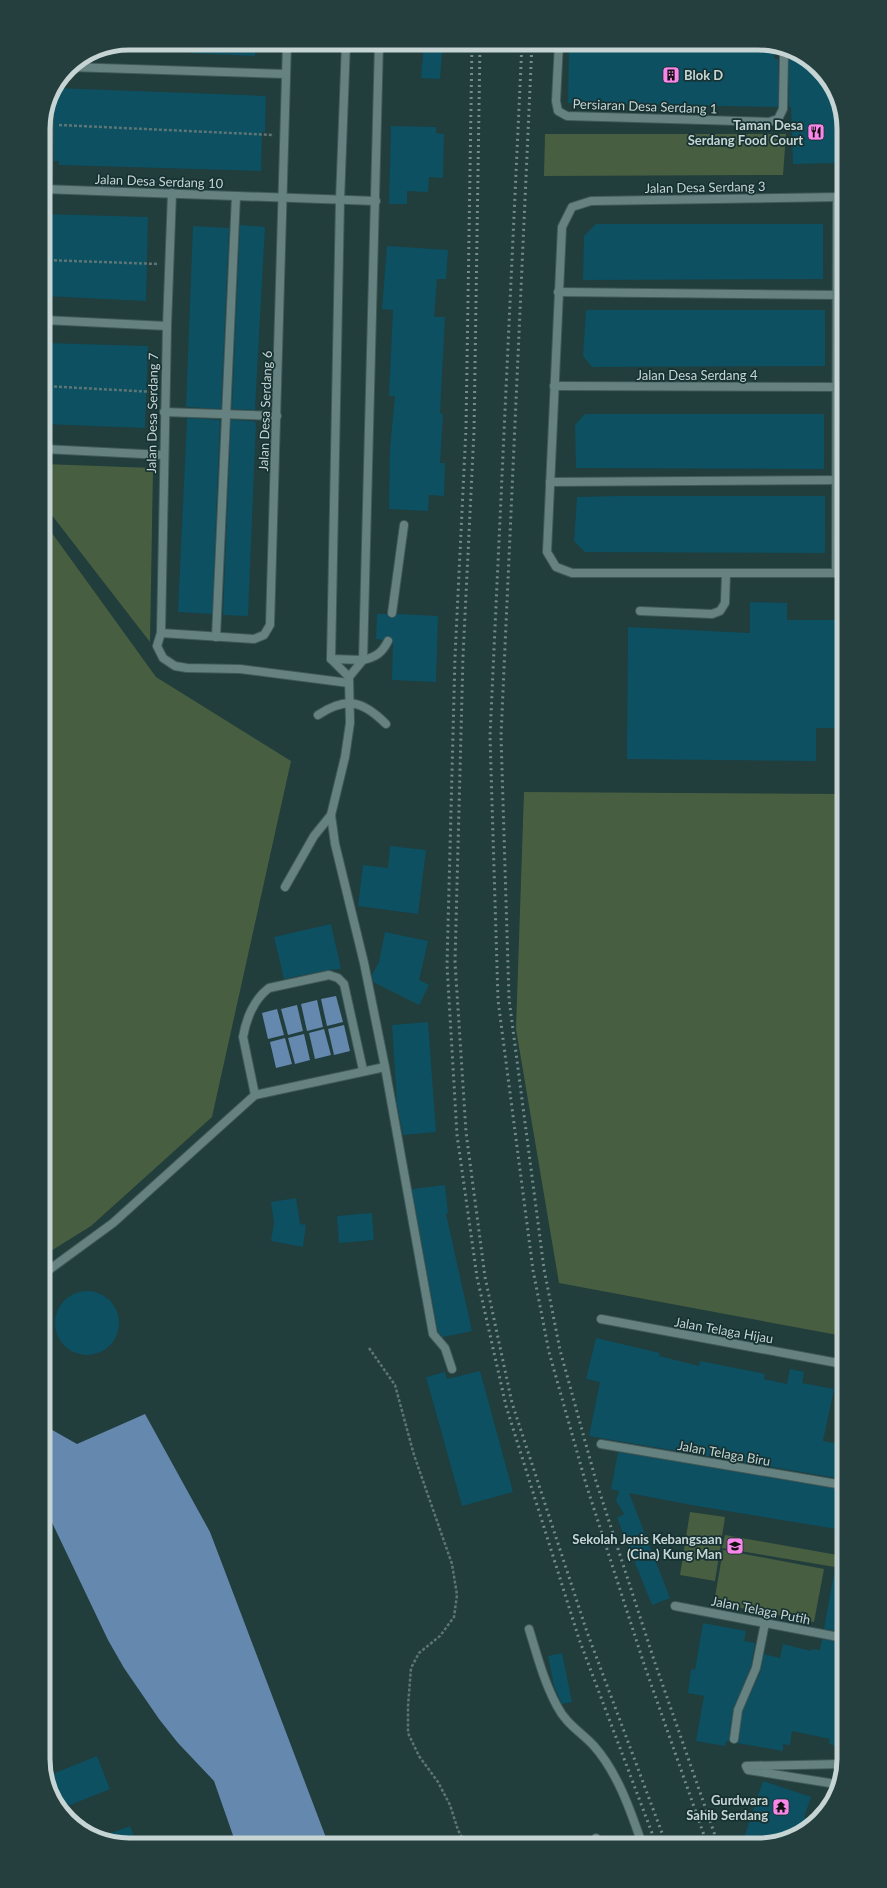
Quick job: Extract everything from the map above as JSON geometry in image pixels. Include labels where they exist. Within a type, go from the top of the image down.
[{"type":"street","name":"Jalan Desa Serdang 6","points":[[216,637],[254,638],[264,635],[270,625],[284,198],[287,50]]},
{"type":"street","points":[[346,50],[340,200],[331,659],[349,680],[351,704],[345,757],[331,815],[335,844],[364,963],[385,1067],[433,1334],[445,1348],[452,1369]]},
{"type":"street","points":[[349,680],[362,660],[376,201],[379,50]]},
{"type":"street","name":"Persiaran Desa Serdang 1","points":[[559,50],[556,101],[558,112],[567,116],[769,122],[778,119],[783,109],[784,54]]},
{"type":"street","points":[[80,67],[286,74]]},
{"type":"street","name":"Jalan Desa Serdang 10","points":[[50,189],[376,201]]},
{"type":"street","name":"Jalan Desa Serdang 7","points":[[172,194],[166,326],[161,633],[157,646],[163,658],[175,666],[187,668],[240,669],[349,680]]},
{"type":"street","points":[[161,633],[216,637],[236,196]]},
{"type":"street","name":"Jalan Desa Serdang 3","points":[[558,292],[562,227],[572,207],[591,201],[837,197]]},
{"type":"street","points":[[837,295],[558,292],[547,552],[556,567],[572,573],[837,573]]},
{"type":"street","points":[[50,320],[166,326]]},
{"type":"street","name":"Jalan Desa Serdang 4","points":[[554,386],[837,387]]},
{"type":"street","points":[[164,412],[277,416]]},
{"type":"street","points":[[50,449],[163,455]]},
{"type":"street","points":[[550,482],[837,480]]},
{"type":"street","points":[[392,613],[404,525]]},
{"type":"street","points":[[640,612],[712,614],[720,611],[725,603],[726,574]]},
{"type":"street","points":[[331,659],[362,660],[373,658],[382,652],[388,640]]},
{"type":"street","points":[[318,714],[339,704],[364,705],[386,724]]},
{"type":"street","points":[[285,887],[314,836],[331,815]]},
{"type":"street","points":[[255,1095],[244,1037],[245,1028],[256,1001],[262,993],[269,988],[329,975],[338,978],[344,984],[363,1070]]},
{"type":"street","points":[[50,1269],[113,1223],[255,1095],[363,1070],[385,1067]]},
{"type":"street","name":"Jalan Telaga Hijau","points":[[601,1319],[837,1363]]},
{"type":"street","name":"Jalan Telaga Biru","points":[[601,1444],[837,1485]]},
{"type":"street","name":"Jalan Telaga Putih","points":[[675,1606],[837,1637]]},
{"type":"street","points":[[734,1739],[738,1710],[756,1668],[765,1623]]},
{"type":"street","points":[[529,1629],[546,1685],[557,1707],[567,1723],[594,1746],[612,1774],[624,1796],[640,1838]]},
{"type":"street","points":[[833,1784],[748,1770],[746,1766],[837,1764]]},
{"type":"path","points":[[50,125],[285,135]]},
{"type":"path","points":[[50,260],[169,264]]},
{"type":"path","points":[[50,386],[165,392]]},
{"type":"path","points":[[369,1348],[395,1386],[414,1455],[452,1564],[457,1595],[454,1617],[440,1636],[419,1653],[411,1668],[408,1706],[408,1732],[419,1756],[438,1782],[450,1806],[458,1830],[463,1838]]},
{"type":"green space","points":[[545,134],[786,134],[783,175],[544,176]]},
{"type":"green space","points":[[50,464],[153,468],[150,642],[50,513]]},
{"type":"green space","points":[[50,530],[156,677],[291,761],[212,1117],[91,1226],[50,1252]]},
{"type":"green space","points":[[524,792],[837,794],[837,1335],[559,1283],[516,1029]]},
{"type":"green space","points":[[690,1512],[725,1517],[715,1581],[680,1575]]},
{"type":"green space","points":[[725,1535],[837,1555],[837,1567],[722,1548]]},
{"type":"green space","points":[[723,1550],[824,1569],[814,1622],[714,1603]]},
{"type":"water","points":[[336,996],[343,1022],[327,1026],[321,999]]},
{"type":"water","points":[[317,1000],[323,1027],[307,1031],[301,1004]]},
{"type":"water","points":[[297,1005],[303,1031],[288,1035],[281,1009]]},
{"type":"water","points":[[277,1009],[284,1035],[268,1039],[262,1013]]},
{"type":"water","points":[[344,1025],[350,1051],[334,1055],[328,1029]]},
{"type":"water","points":[[324,1029],[331,1055],[315,1059],[309,1033]]},
{"type":"water","points":[[304,1034],[310,1060],[295,1064],[288,1038]]},
{"type":"water","points":[[285,1038],[292,1064],[276,1068],[270,1042]]},
{"type":"water","points":[[145,1414],[210,1532],[326,1838],[234,1838],[214,1781],[178,1743],[159,1719],[124,1668],[108,1640],[50,1518],[50,1429],[77,1444]]},
{"type":"building","points":[[190,50],[255,50],[255,56],[190,53]]},
{"type":"building","points":[[423,50],[442,50],[440,79],[421,78]]},
{"type":"building","name":"Blok D","points":[[569,50],[763,50],[774,52],[774,59],[778,59],[778,107],[568,103]]},
{"type":"building","name":"Taman Desa Serdang Food Court","points":[[789,59],[794,59],[802,63],[814,73],[829,94],[833,103],[836,118],[837,163],[793,164],[791,107],[789,107]]},
{"type":"building","points":[[61,88],[266,96],[265,132],[262,132],[261,171],[59,165],[59,161],[54,161],[54,103]]},
{"type":"building","points":[[391,126],[436,127],[436,133],[444,134],[443,178],[429,177],[428,192],[407,191],[407,204],[389,204]]},
{"type":"building","points":[[50,214],[148,217],[146,301],[50,296]]},
{"type":"building","points":[[596,224],[823,224],[823,279],[583,280],[584,236]]},
{"type":"building","points":[[240,225],[265,227],[255,410],[232,409]]},
{"type":"building","points":[[193,226],[229,228],[221,409],[186,407]]},
{"type":"building","points":[[387,246],[448,250],[446,279],[437,279],[434,317],[445,317],[440,413],[443,414],[440,463],[445,463],[444,496],[429,495],[428,511],[389,509],[390,448],[395,396],[389,396],[393,310],[382,309]]},
{"type":"building","points":[[586,310],[825,310],[825,366],[592,367],[583,356]]},
{"type":"building","points":[[50,343],[148,346],[145,428],[50,424]]},
{"type":"building","points":[[585,414],[824,414],[824,469],[576,468],[575,425]]},
{"type":"building","points":[[187,418],[220,420],[212,614],[178,612]]},
{"type":"building","points":[[231,420],[255,421],[254,423],[256,423],[248,616],[223,615]]},
{"type":"building","points":[[825,496],[825,553],[585,552],[574,541],[577,497]]},
{"type":"building","points":[[750,602],[787,603],[787,620],[837,620],[837,728],[816,728],[816,761],[627,759],[628,627],[750,633]]},
{"type":"building","points":[[377,614],[387,614],[392,618],[397,614],[438,616],[436,682],[392,680],[393,640],[388,636],[383,640],[376,639]]},
{"type":"building","points":[[390,846],[426,850],[418,914],[358,906],[363,865],[388,868]]},
{"type":"building","points":[[331,924],[341,969],[328,970],[284,979],[274,937]]},
{"type":"building","points":[[385,932],[428,941],[419,980],[429,985],[419,1005],[373,982],[372,975],[379,962]]},
{"type":"building","points":[[428,1022],[436,1132],[403,1135],[397,1104],[392,1025]]},
{"type":"building","points":[[445,1185],[448,1213],[446,1214],[472,1331],[443,1337],[438,1332],[412,1189]]},
{"type":"building","points":[[296,1198],[300,1224],[306,1225],[303,1247],[271,1241],[274,1223],[271,1202]]},
{"type":"building","points":[[372,1213],[374,1240],[339,1243],[337,1216]]},
{"type":"building","points":[[87,1291],[99,1293],[110,1300],[117,1311],[119,1323],[117,1335],[110,1346],[99,1353],[87,1355],[75,1353],[64,1346],[57,1335],[55,1323],[57,1311],[64,1300],[75,1293]]},
{"type":"building","points":[[596,1338],[660,1353],[659,1356],[699,1366],[700,1361],[765,1374],[764,1379],[787,1384],[790,1369],[804,1372],[802,1383],[834,1389],[823,1441],[837,1444],[837,1478],[589,1436],[600,1382],[586,1379]]},
{"type":"building","points":[[480,1371],[513,1492],[462,1506],[426,1377],[445,1372],[447,1379]]},
{"type":"building","points":[[618,1452],[837,1489],[837,1529],[697,1506],[629,1493],[670,1598],[652,1605],[617,1518],[624,1514],[616,1501],[619,1491],[611,1489]]},
{"type":"building","points":[[837,1557],[837,1631],[824,1629]]},
{"type":"building","points":[[703,1623],[746,1631],[744,1641],[755,1643],[751,1666],[733,1709],[729,1738],[730,1742],[726,1741],[725,1746],[696,1741],[704,1696],[688,1693],[691,1669],[695,1670]]},
{"type":"building","points":[[822,1639],[837,1642],[837,1746],[829,1744],[830,1739],[792,1731],[790,1745],[783,1744],[783,1751],[737,1743],[739,1740],[743,1711],[761,1670],[764,1654],[780,1658],[783,1644],[811,1651],[811,1649],[820,1650]]},
{"type":"building","points":[[562,1653],[572,1702],[562,1704],[554,1686],[548,1656]]},
{"type":"building","points":[[97,1756],[110,1789],[66,1807],[54,1785],[52,1774]]},
{"type":"building","name":"Gurdwara Sahib Serdang","points":[[763,1781],[811,1797],[804,1817],[810,1819],[798,1827],[784,1834],[769,1837],[744,1838]]},
{"type":"building","points":[[130,1826],[134,1838],[124,1838],[107,1835]]},
{"type":"railway","points":[[472,50],[466,428],[455,657],[447,965],[457,1135],[477,1277],[506,1406],[579,1639],[654,1838]]},
{"type":"railway","points":[[480,50],[474,431],[463,656],[455,962],[466,1132],[485,1277],[512,1403],[587,1632],[664,1838]]},
{"type":"railway","points":[[522,50],[490,736],[498,1000],[533,1270],[549,1352],[586,1484],[644,1664],[705,1838]]},
{"type":"railway","points":[[532,50],[501,736],[509,999],[544,1269],[560,1350],[596,1481],[654,1660],[716,1838]]},
{"type":"place","name":"Blok D","points":[[671,75]]},
{"type":"place","name":"Taman Desa Serdang Food Court","points":[[816,132]]},
{"type":"place","name":"Sekolah Jenis Kebangsaan (Cina) Kung Man","points":[[735,1546]]},
{"type":"place","name":"Gurdwara Sahib Serdang","points":[[781,1807]]}]
